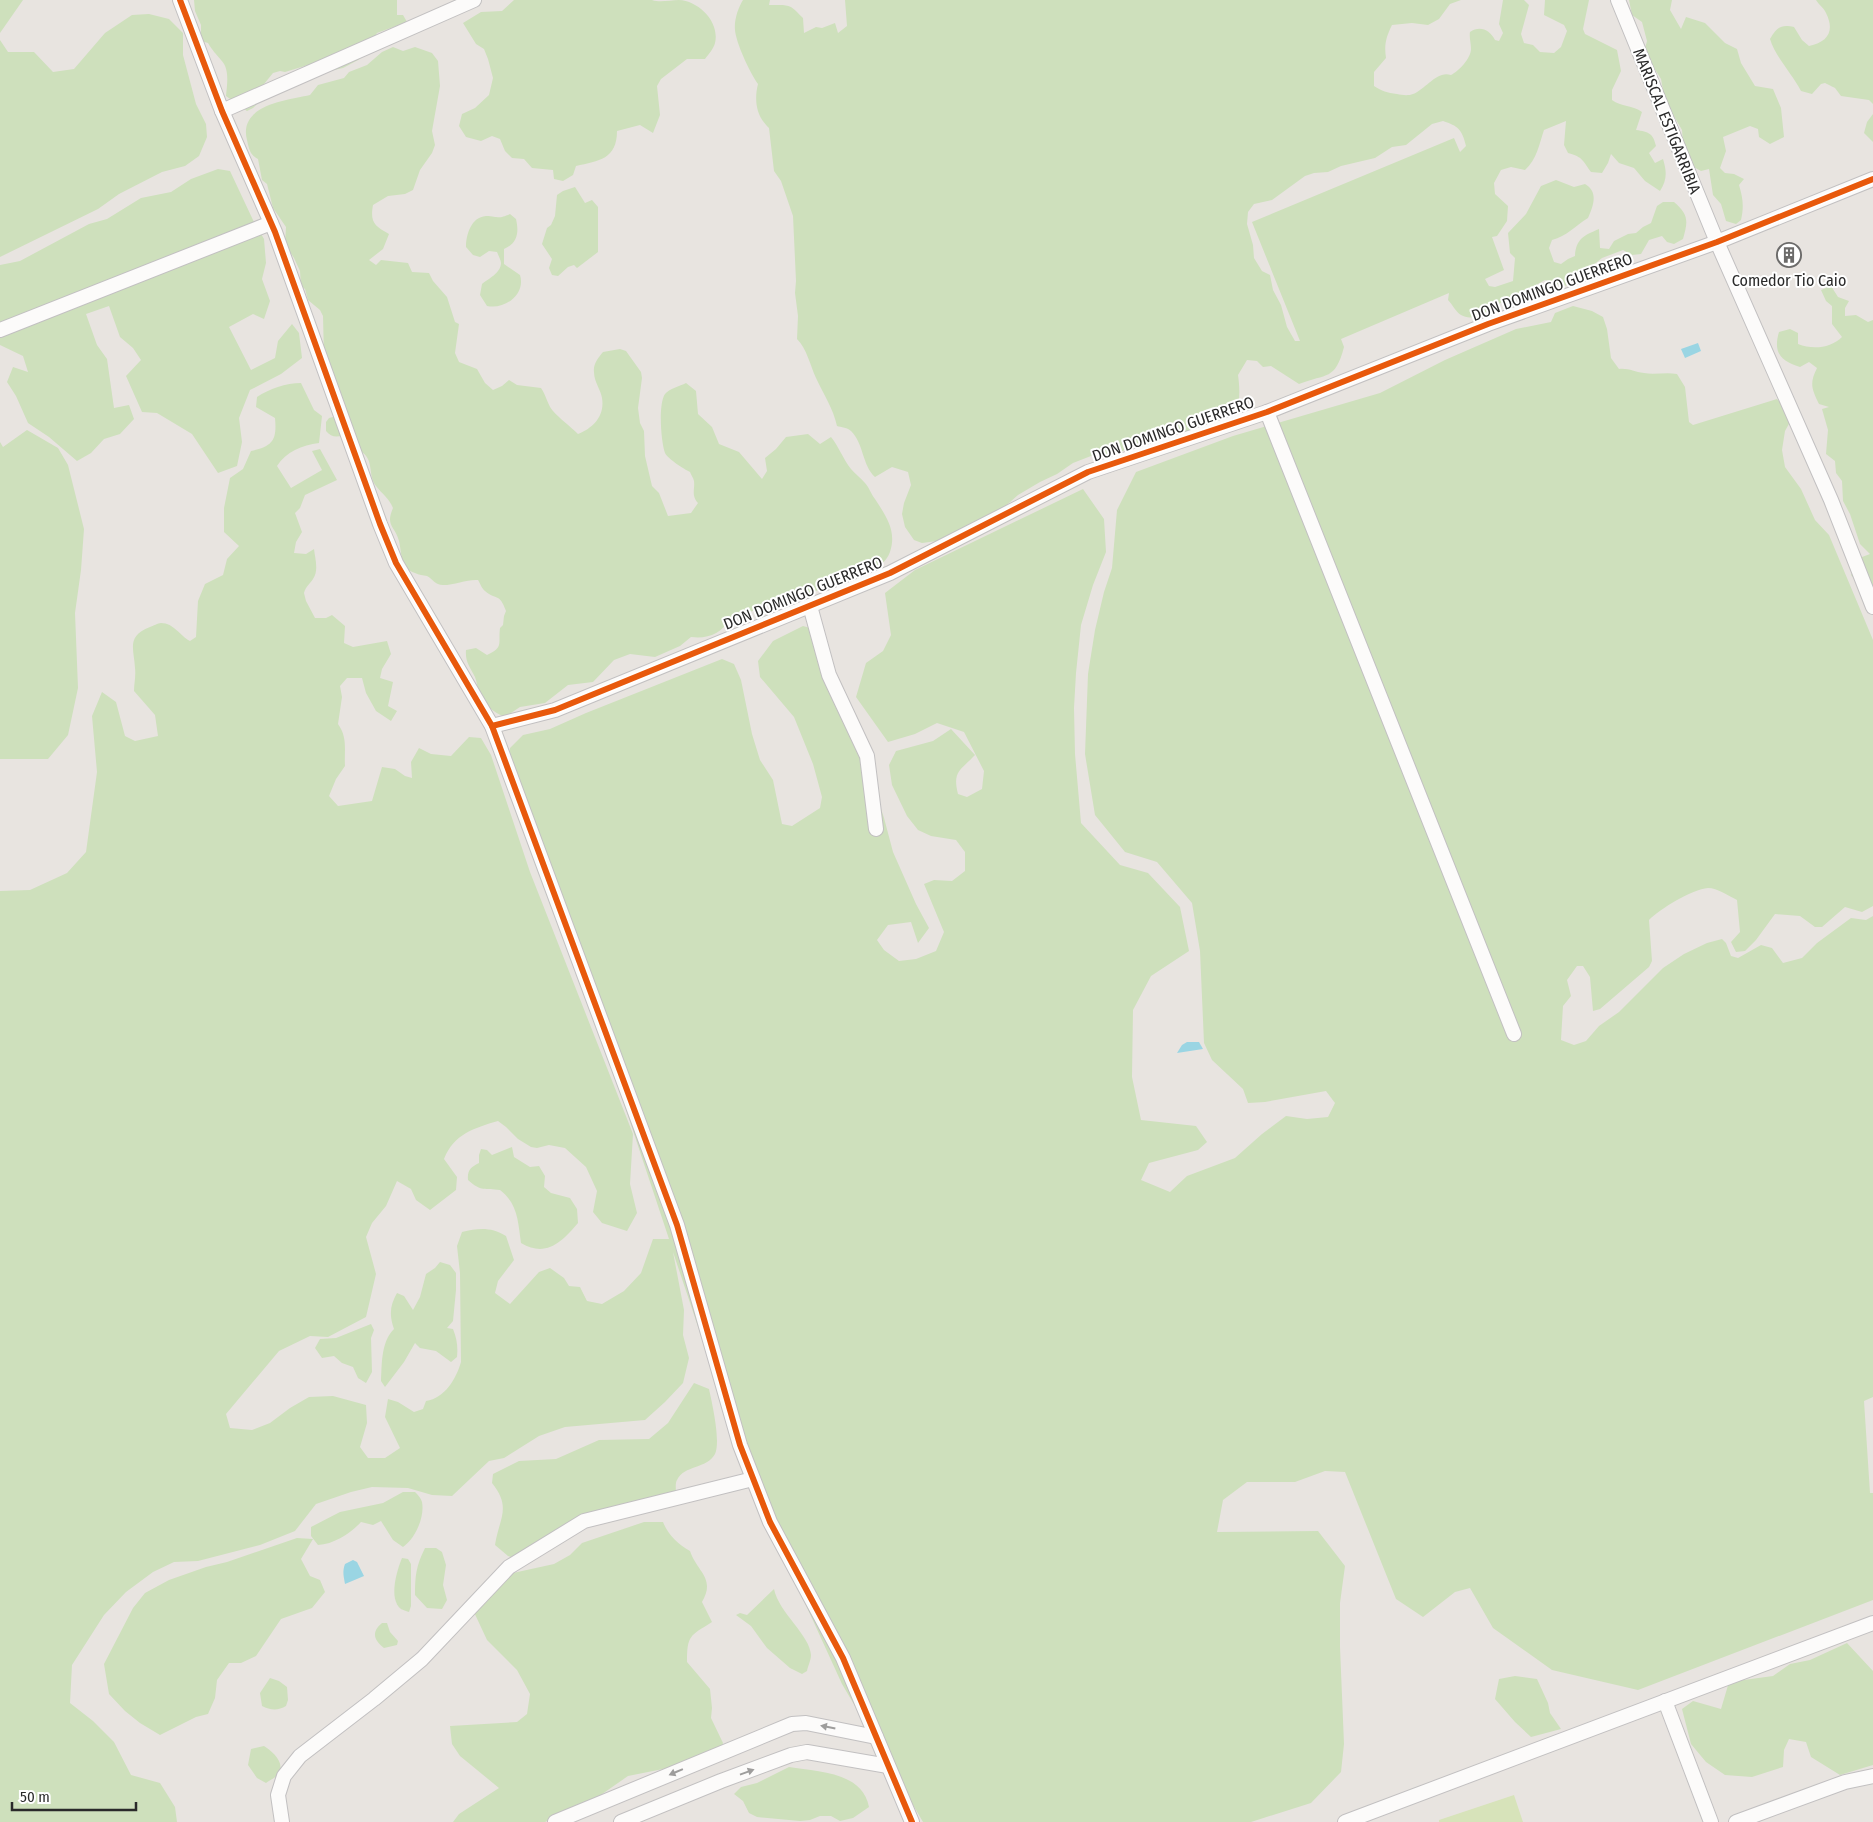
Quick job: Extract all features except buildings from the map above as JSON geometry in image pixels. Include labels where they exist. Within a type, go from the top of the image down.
[{"type":"street","points":[[180,0],[222,112],[270,223],[393,555],[492,726],[677,1225],[740,1445],[770,1522],[843,1658],[912,1822]]},
{"type":"street","points":[[222,112],[474,0]]},
{"type":"street","name":"MARISCAL ESTIGARRIBIA","points":[[1618,0],[1717,242],[1831,500],[1873,607]]},
{"type":"street","name":"DON DOMINGO GUERRERO","points":[[492,726],[555,710],[890,574],[1088,472],[1266,412],[1488,324],[1717,242],[1873,179]]},
{"type":"street","points":[[0,330],[270,223]]},
{"type":"street","points":[[1266,412],[1514,1034]]},
{"type":"street","points":[[810,606],[829,675],[867,756],[876,829]]},
{"type":"street","points":[[282,1822],[278,1795],[284,1776],[300,1756],[374,1700],[422,1659],[509,1567],[584,1521],[753,1479]]},
{"type":"street","points":[[1345,1822],[1873,1623]]},
{"type":"street","points":[[1665,1701],[1711,1822]]},
{"type":"street","points":[[555,1822],[792,1724],[806,1723],[876,1737]]},
{"type":"street","points":[[620,1822],[791,1755],[807,1752],[888,1766]]},
{"type":"street","points":[[1736,1822],[1845,1782],[1873,1776]]},
{"type":"green space","points":[[0,0],[23,0],[0,33]]},
{"type":"green space","points":[[194,0],[397,0],[397,15],[403,15],[407,22],[377,33],[367,52],[358,60],[343,68],[330,71],[314,65],[308,65],[285,72],[273,73],[260,89],[258,103],[247,111],[226,96],[226,68],[208,43],[201,41],[201,25],[195,11]]},
{"type":"green space","points":[[514,0],[686,1],[694,4],[711,20],[716,35],[715,43],[705,59],[687,59],[661,79],[657,86],[660,115],[653,133],[640,125],[617,131],[614,148],[610,153],[599,160],[576,166],[573,175],[563,181],[554,179],[553,170],[532,168],[524,159],[512,158],[505,151],[500,139],[492,136],[481,141],[466,137],[459,126],[462,114],[475,108],[489,95],[493,78],[484,49],[476,44],[463,23],[481,12],[502,11]]},
{"type":"green space","points":[[743,0],[770,0],[769,5],[788,6],[798,13],[803,18],[804,33],[816,27],[822,28],[835,23],[838,33],[847,26],[845,0],[1461,0],[1450,4],[1439,19],[1428,25],[1412,23],[1392,25],[1386,41],[1386,58],[1374,72],[1374,86],[1387,92],[1407,95],[1418,92],[1436,77],[1446,74],[1451,75],[1461,67],[1470,53],[1470,32],[1477,29],[1488,31],[1495,40],[1499,41],[1503,33],[1499,24],[1503,0],[1524,0],[1529,5],[1521,34],[1524,43],[1533,45],[1540,52],[1554,53],[1561,47],[1567,31],[1564,25],[1544,15],[1545,0],[1589,0],[1583,29],[1585,34],[1617,50],[1621,71],[1612,90],[1612,100],[1642,112],[1636,130],[1652,136],[1656,146],[1649,153],[1655,163],[1663,159],[1666,172],[1664,183],[1660,191],[1645,181],[1634,168],[1619,163],[1611,154],[1602,173],[1591,172],[1580,158],[1568,153],[1564,145],[1566,121],[1544,130],[1537,152],[1529,166],[1525,170],[1511,167],[1501,170],[1494,183],[1495,194],[1508,206],[1507,221],[1497,236],[1492,237],[1504,270],[1485,279],[1489,286],[1495,287],[1513,281],[1515,258],[1510,253],[1508,233],[1526,214],[1541,186],[1556,180],[1574,187],[1585,184],[1592,191],[1594,200],[1588,218],[1567,233],[1552,240],[1549,248],[1554,262],[1561,264],[1575,256],[1579,241],[1586,235],[1599,229],[1600,248],[1609,249],[1614,241],[1628,234],[1636,233],[1651,223],[1657,206],[1663,202],[1674,202],[1685,215],[1685,233],[1683,239],[1674,244],[1667,242],[1662,236],[1649,240],[1641,254],[1632,255],[1623,250],[1602,258],[1568,285],[1563,286],[1545,280],[1536,285],[1526,297],[1514,296],[1474,317],[1459,314],[1448,300],[1449,293],[1341,339],[1344,347],[1341,358],[1333,371],[1299,384],[1271,366],[1263,367],[1257,361],[1247,360],[1238,375],[1239,395],[1236,415],[1228,418],[1221,414],[1206,418],[1184,435],[1155,437],[1119,453],[1091,456],[1073,463],[1018,495],[1000,511],[937,541],[922,543],[914,540],[905,527],[902,514],[911,485],[908,472],[892,467],[875,477],[868,467],[855,436],[850,430],[837,426],[831,407],[816,378],[806,352],[797,339],[798,316],[795,293],[793,216],[781,181],[774,171],[769,128],[761,118],[757,108],[758,84],[744,58],[736,36],[735,22]],"holes":[[[1443,121],[1459,129],[1463,136],[1466,146],[1460,152],[1454,138],[1252,222],[1300,341],[1295,341],[1287,327],[1281,305],[1273,290],[1270,275],[1262,271],[1254,258],[1253,245],[1247,224],[1248,212],[1254,204],[1272,200],[1305,176],[1328,172],[1341,166],[1375,158],[1392,147],[1406,145],[1432,124]]]},
{"type":"green space","points":[[1629,0],[1672,0],[1670,10],[1681,29],[1686,17],[1705,23],[1725,43],[1737,49],[1741,63],[1755,86],[1773,89],[1781,108],[1784,137],[1770,144],[1759,137],[1758,129],[1750,126],[1723,137],[1726,151],[1720,168],[1725,173],[1734,174],[1744,179],[1739,185],[1743,202],[1742,215],[1741,220],[1736,224],[1726,221],[1721,204],[1713,195],[1709,169],[1701,171],[1692,166],[1683,142],[1682,130],[1665,101],[1661,79],[1644,52],[1647,41],[1642,22],[1632,15]]},
{"type":"green space","points":[[1816,0],[1873,0],[1873,104],[1869,100],[1841,96],[1835,88],[1825,83],[1821,84],[1812,94],[1801,91],[1772,45],[1770,39],[1777,29],[1783,26],[1794,27],[1802,40],[1809,46],[1825,39],[1830,30],[1829,19]]},
{"type":"green space","points":[[149,14],[169,19],[183,33],[183,55],[196,104],[206,124],[207,137],[199,156],[185,166],[162,172],[119,194],[98,209],[0,257],[0,40],[8,52],[34,52],[53,72],[74,69],[105,33],[132,15]]},
{"type":"green space","points":[[393,47],[403,51],[415,47],[432,53],[438,61],[440,86],[432,131],[435,145],[432,153],[420,170],[413,190],[405,194],[388,196],[373,205],[372,216],[374,223],[389,234],[383,249],[369,260],[376,265],[381,260],[408,263],[412,272],[429,273],[433,281],[447,297],[455,322],[459,324],[455,353],[459,362],[477,369],[485,383],[493,390],[509,380],[517,385],[541,388],[551,409],[578,434],[597,421],[602,410],[601,395],[594,376],[596,361],[603,352],[620,349],[626,351],[641,372],[638,408],[640,423],[644,431],[645,456],[652,486],[659,493],[668,516],[691,513],[698,503],[694,492],[694,481],[690,472],[669,458],[665,453],[661,432],[661,406],[665,394],[672,389],[686,383],[696,391],[698,414],[712,427],[719,444],[739,452],[762,479],[767,471],[765,458],[786,437],[808,434],[820,444],[831,437],[851,469],[868,486],[889,524],[892,544],[890,552],[883,563],[851,582],[833,582],[801,599],[773,599],[755,610],[730,619],[714,634],[703,637],[691,637],[680,646],[655,657],[630,654],[614,660],[593,682],[568,685],[545,703],[520,707],[505,717],[486,704],[478,690],[475,677],[467,661],[466,650],[476,648],[487,655],[496,650],[499,644],[500,628],[503,625],[506,611],[504,605],[499,599],[484,590],[478,580],[440,585],[427,576],[410,571],[402,560],[399,541],[390,522],[393,508],[373,481],[368,458],[360,451],[356,437],[351,433],[331,436],[326,431],[326,422],[329,418],[348,413],[337,382],[324,357],[323,316],[320,310],[308,300],[305,289],[301,286],[300,271],[285,244],[286,227],[273,208],[267,184],[262,180],[258,159],[249,149],[247,140],[246,128],[250,119],[266,106],[310,95],[318,85],[344,78],[349,72],[367,65],[382,52]]},
{"type":"green space","points":[[1873,114],[1873,142],[1864,133],[1867,122]]},
{"type":"green space","points":[[218,169],[230,171],[264,239],[266,263],[262,279],[270,301],[264,319],[253,314],[229,327],[251,370],[275,358],[278,341],[292,324],[299,333],[302,358],[281,374],[250,390],[239,418],[242,442],[237,466],[218,473],[192,434],[157,413],[142,412],[126,376],[141,360],[133,348],[120,337],[109,306],[86,314],[97,345],[107,359],[114,408],[129,405],[134,419],[120,434],[104,439],[91,453],[77,461],[49,437],[28,423],[16,396],[7,382],[13,367],[28,372],[23,356],[0,345],[0,265],[20,261],[89,224],[107,219],[141,198],[171,192],[191,179]]},
{"type":"green space","points":[[575,187],[585,203],[592,200],[598,207],[598,252],[577,268],[574,265],[568,267],[558,276],[552,275],[549,268],[552,259],[542,244],[547,228],[551,225],[555,216],[557,195]]},
{"type":"green space","points":[[510,214],[516,219],[517,233],[512,244],[504,249],[504,264],[520,275],[520,288],[517,294],[507,303],[501,306],[487,306],[480,295],[482,284],[499,270],[501,260],[497,252],[489,251],[480,257],[473,255],[466,247],[467,237],[470,227],[481,217],[500,217]]},
{"type":"green space","points":[[1831,286],[1838,297],[1849,301],[1845,308],[1845,316],[1856,315],[1868,322],[1873,320],[1873,591],[1858,583],[1851,575],[1862,557],[1870,554],[1860,544],[1850,514],[1843,501],[1842,481],[1836,473],[1835,461],[1826,454],[1828,430],[1822,409],[1829,407],[1819,404],[1813,390],[1812,382],[1817,368],[1809,362],[1800,367],[1787,362],[1780,355],[1777,345],[1779,332],[1790,329],[1798,333],[1798,344],[1810,347],[1827,346],[1842,337],[1832,324],[1832,306],[1826,301],[1821,290]]},
{"type":"green space","points":[[1573,306],[1592,311],[1603,317],[1607,329],[1611,358],[1619,369],[1648,374],[1677,374],[1685,387],[1689,422],[1693,425],[1777,399],[1788,412],[1790,422],[1785,431],[1782,450],[1785,467],[1801,489],[1815,520],[1829,535],[1873,640],[1873,906],[1862,912],[1845,907],[1822,927],[1815,927],[1800,916],[1775,914],[1756,940],[1745,951],[1736,952],[1731,942],[1740,932],[1737,900],[1712,888],[1694,892],[1668,905],[1649,920],[1652,961],[1649,967],[1600,1009],[1593,1011],[1590,977],[1583,966],[1577,966],[1567,980],[1571,996],[1563,1006],[1561,1040],[1574,1045],[1586,1041],[1599,1026],[1619,1012],[1663,968],[1684,954],[1707,943],[1722,939],[1726,943],[1731,956],[1738,958],[1761,945],[1772,948],[1783,963],[1802,958],[1817,943],[1851,918],[1866,920],[1873,916],[1873,1397],[1864,1401],[1870,1493],[1873,1493],[1873,1600],[1638,1690],[1552,1670],[1493,1628],[1470,1588],[1455,1592],[1423,1617],[1396,1599],[1345,1472],[1325,1471],[1295,1482],[1247,1482],[1223,1500],[1217,1532],[1318,1531],[1345,1566],[1340,1603],[1344,1744],[1341,1772],[1311,1803],[1251,1822],[923,1822],[842,1684],[751,1485],[673,1252],[684,1310],[683,1335],[689,1358],[683,1383],[645,1420],[565,1427],[539,1436],[504,1458],[489,1461],[452,1496],[432,1495],[408,1488],[372,1487],[316,1504],[295,1531],[260,1545],[198,1561],[174,1562],[153,1572],[126,1592],[104,1615],[72,1665],[70,1703],[93,1721],[114,1742],[131,1775],[160,1783],[175,1807],[177,1822],[0,1822],[0,891],[30,890],[67,873],[86,852],[97,772],[92,716],[102,692],[116,702],[125,736],[135,741],[158,736],[155,715],[134,691],[134,639],[142,631],[161,623],[170,625],[190,641],[196,637],[198,601],[205,584],[223,575],[227,559],[239,546],[224,532],[224,508],[230,478],[243,469],[251,451],[269,444],[274,437],[275,418],[256,407],[257,397],[278,387],[301,383],[314,410],[322,416],[319,443],[295,450],[277,466],[291,488],[322,470],[312,451],[320,449],[337,480],[305,495],[300,508],[295,513],[302,532],[296,542],[294,553],[306,554],[314,549],[316,560],[315,576],[304,593],[306,601],[315,618],[326,618],[332,615],[345,626],[344,643],[353,647],[387,641],[391,654],[382,669],[380,678],[393,682],[388,706],[397,711],[391,721],[376,711],[366,693],[362,678],[347,678],[340,686],[342,697],[338,724],[345,744],[345,766],[336,779],[329,796],[338,806],[372,801],[382,767],[395,769],[405,776],[412,778],[411,762],[419,748],[431,754],[451,756],[469,737],[481,738],[491,755],[530,872],[633,1134],[630,1184],[637,1213],[627,1231],[602,1223],[593,1212],[597,1191],[586,1167],[565,1148],[549,1145],[537,1148],[531,1147],[518,1139],[498,1121],[466,1133],[453,1144],[444,1159],[457,1177],[456,1190],[430,1210],[416,1200],[411,1189],[397,1181],[386,1206],[372,1223],[366,1237],[376,1274],[366,1317],[328,1337],[310,1336],[279,1351],[226,1414],[230,1428],[252,1430],[270,1423],[309,1397],[333,1396],[366,1405],[367,1423],[360,1447],[368,1458],[385,1458],[400,1448],[385,1417],[388,1399],[398,1402],[414,1412],[423,1409],[426,1401],[439,1396],[449,1387],[459,1368],[461,1362],[460,1273],[457,1246],[462,1232],[485,1229],[506,1236],[514,1260],[498,1281],[495,1293],[510,1304],[539,1272],[550,1268],[564,1278],[569,1286],[580,1287],[587,1301],[602,1304],[624,1291],[641,1273],[653,1239],[669,1239],[509,758],[510,748],[523,735],[550,729],[722,659],[734,664],[741,680],[752,734],[760,760],[773,780],[782,824],[792,826],[820,808],[822,797],[813,764],[794,717],[760,677],[758,661],[773,641],[803,626],[817,630],[826,643],[884,818],[893,852],[929,928],[918,943],[911,922],[888,925],[877,940],[884,950],[899,961],[916,959],[936,951],[944,932],[924,884],[934,880],[952,881],[965,871],[965,852],[956,840],[931,836],[918,830],[907,816],[892,785],[889,765],[896,751],[933,741],[951,729],[975,755],[959,771],[956,780],[958,794],[967,797],[982,789],[984,771],[964,732],[937,723],[915,734],[888,742],[856,697],[866,663],[883,651],[891,635],[885,593],[915,570],[1083,489],[1104,519],[1106,552],[1093,585],[1081,625],[1076,673],[1074,708],[1075,754],[1081,823],[1120,865],[1148,873],[1180,907],[1189,951],[1151,976],[1133,1010],[1132,1077],[1141,1120],[1196,1126],[1207,1142],[1198,1150],[1149,1163],[1141,1180],[1170,1192],[1187,1176],[1235,1158],[1286,1116],[1307,1119],[1328,1117],[1335,1103],[1326,1091],[1265,1102],[1248,1103],[1243,1089],[1212,1060],[1204,1043],[1200,951],[1192,903],[1157,862],[1125,852],[1095,815],[1085,754],[1088,674],[1095,630],[1112,568],[1117,510],[1136,472],[1233,436],[1380,393],[1445,360],[1516,329],[1551,322],[1555,313]]},
{"type":"green space","points":[[27,430],[58,448],[68,465],[84,529],[75,613],[78,688],[68,735],[48,759],[0,759],[0,442],[3,447]]},
{"type":"green space","points":[[512,1147],[514,1157],[530,1167],[539,1166],[545,1176],[544,1187],[551,1193],[570,1198],[577,1209],[578,1223],[560,1242],[553,1246],[538,1249],[521,1243],[514,1207],[506,1195],[500,1190],[480,1188],[468,1180],[470,1169],[479,1163],[481,1149],[487,1150],[492,1155]]},
{"type":"green space","points":[[440,1262],[450,1265],[456,1273],[453,1321],[447,1328],[453,1329],[457,1343],[457,1357],[451,1362],[436,1351],[420,1348],[415,1343],[404,1362],[385,1387],[381,1381],[382,1360],[384,1346],[394,1329],[391,1315],[395,1297],[397,1293],[404,1296],[413,1310],[420,1297],[426,1274]]},
{"type":"green space","points":[[371,1324],[374,1330],[371,1338],[372,1372],[366,1383],[358,1378],[353,1367],[342,1363],[334,1356],[322,1358],[315,1348],[320,1339],[336,1338]]},
{"type":"green space","points":[[694,1383],[709,1389],[715,1422],[717,1448],[715,1454],[707,1462],[680,1475],[676,1483],[676,1495],[608,1514],[522,1561],[508,1556],[495,1545],[503,1506],[498,1492],[492,1483],[493,1474],[519,1461],[556,1459],[599,1440],[649,1439],[668,1423]]},
{"type":"green space","points":[[403,1492],[415,1492],[421,1499],[423,1508],[415,1533],[403,1547],[393,1540],[381,1521],[373,1525],[361,1522],[352,1531],[330,1543],[318,1545],[311,1536],[311,1527],[340,1512],[383,1503]]},
{"type":"green space","points":[[644,1522],[663,1522],[674,1539],[690,1551],[704,1575],[707,1587],[702,1602],[712,1622],[691,1637],[688,1646],[687,1662],[710,1689],[711,1718],[723,1743],[721,1749],[688,1764],[628,1776],[595,1799],[545,1822],[453,1822],[459,1814],[499,1788],[460,1756],[452,1744],[450,1726],[517,1722],[527,1714],[530,1694],[517,1670],[487,1640],[473,1610],[491,1584],[513,1573],[554,1564],[570,1555],[582,1543]]},
{"type":"green space","points":[[297,1538],[313,1539],[301,1559],[310,1576],[320,1580],[325,1592],[312,1608],[281,1619],[256,1656],[241,1663],[229,1663],[217,1680],[215,1698],[208,1714],[196,1717],[160,1735],[125,1711],[109,1694],[104,1664],[133,1608],[145,1593],[169,1580]]},
{"type":"green space","points":[[425,1548],[436,1548],[442,1552],[446,1565],[443,1585],[447,1600],[442,1609],[427,1608],[415,1595],[417,1571]]},
{"type":"green space","points":[[402,1558],[408,1559],[411,1564],[411,1606],[409,1612],[401,1609],[397,1604],[394,1592]]},
{"type":"green space","points":[[774,1589],[782,1607],[809,1647],[810,1661],[807,1671],[802,1674],[790,1668],[767,1648],[751,1626],[736,1615],[740,1613],[747,1615]]},
{"type":"green space","points":[[382,1623],[387,1623],[390,1632],[398,1641],[397,1645],[384,1648],[378,1642],[375,1633]]},
{"type":"green space","points":[[1847,1643],[1873,1671],[1873,1765],[1840,1775],[1811,1757],[1806,1742],[1789,1739],[1784,1750],[1783,1767],[1752,1777],[1725,1775],[1706,1762],[1691,1744],[1682,1709],[1693,1701],[1721,1709],[1729,1682],[1773,1676],[1790,1664],[1810,1660]]},
{"type":"green space","points":[[1515,1676],[1537,1679],[1548,1703],[1550,1713],[1561,1729],[1531,1737],[1495,1699],[1499,1679]]},
{"type":"green space","points":[[270,1678],[279,1681],[287,1687],[288,1700],[283,1708],[274,1709],[262,1706],[260,1693]]},
{"type":"green space","points":[[264,1746],[274,1754],[280,1765],[278,1774],[266,1783],[257,1778],[248,1765],[251,1749]]},
{"type":"green space","points":[[789,1767],[825,1772],[848,1780],[865,1795],[869,1807],[853,1818],[840,1821],[831,1816],[820,1816],[800,1821],[757,1817],[749,1813],[743,1801],[734,1794],[741,1787],[757,1783]]},
{"type":"green space","points":[[1514,1795],[1523,1822],[1439,1822],[1439,1820]]},
{"type":"water","points":[[1698,343],[1701,351],[1685,358],[1681,349]]},
{"type":"water","points":[[1187,1042],[1199,1042],[1203,1049],[1177,1053],[1182,1045]]},
{"type":"water","points":[[353,1560],[357,1562],[364,1576],[345,1584],[343,1572],[345,1564]]},
{"type":"cycle path","points":[[180,0],[222,111],[275,232],[380,524],[396,563],[492,726],[677,1225],[740,1445],[770,1522],[843,1658],[912,1822]]},
{"type":"cycle path","points":[[492,726],[555,710],[890,573],[1088,472],[1267,412],[1488,324],[1717,242],[1873,179]]},
{"type":"place","name":"Comedor Tio Caio","points":[[1789,255]]}]
